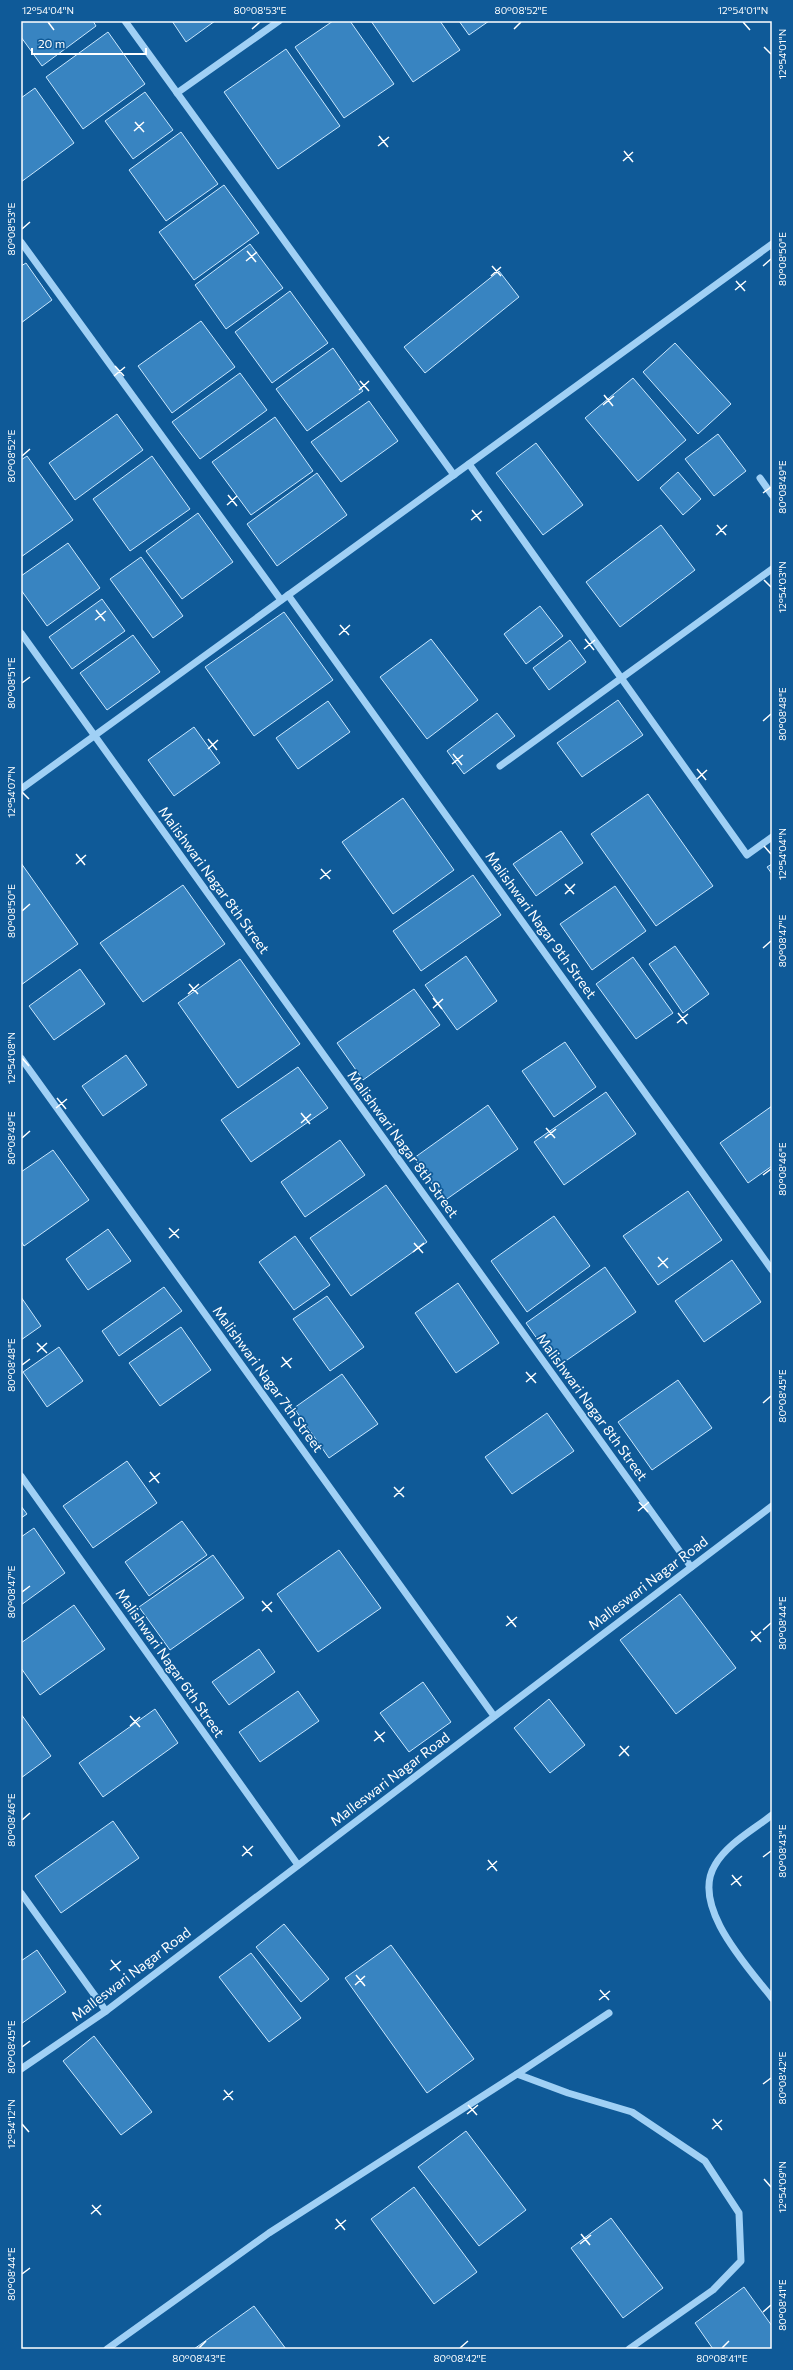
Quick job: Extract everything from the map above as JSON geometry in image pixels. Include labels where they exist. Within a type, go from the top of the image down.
[{"type":"street","points":[[125,21],[454,475]]},
{"type":"street","points":[[177,93],[279,21]]},
{"type":"street","points":[[21,242],[281,600]]},
{"type":"street","points":[[21,789],[772,244]]},
{"type":"street","points":[[469,464],[747,855],[772,837]]},
{"type":"street","points":[[760,478],[772,495]]},
{"type":"street","points":[[500,766],[772,570]]},
{"type":"street","name":"Malishwari Nagar 9th Street","points":[[288,595],[772,1270]]},
{"type":"street","name":"Malishwari Nagar 8th Street","points":[[21,633],[691,1567]]},
{"type":"street","name":"Malishwari Nagar 7th Street","points":[[21,1058],[494,1716]]},
{"type":"street","name":"Malishwari Nagar 6th Street","points":[[21,1476],[298,1865]]},
{"type":"street","name":"Malleswari Nagar Road","points":[[21,2069],[106,2011],[772,1506]]},
{"type":"street","points":[[772,1815],[722,1856],[711,1873],[709,1892],[710,1901],[726,1936],[772,1998]]},
{"type":"street","points":[[21,1893],[106,2011]]},
{"type":"street","points":[[107,2349],[269,2233],[517,2074],[609,2013]]},
{"type":"street","points":[[517,2074],[568,2093],[632,2112],[705,2161],[739,2213],[741,2261],[713,2290],[629,2349]]},
{"type":"building","points":[[21,21],[93,21],[96,26],[42,66],[21,37]]},
{"type":"building","points":[[172,21],[215,21],[186,42]]},
{"type":"building","points":[[333,21],[350,21],[394,84],[344,118],[295,47]]},
{"type":"building","points":[[371,21],[440,21],[460,50],[413,82]]},
{"type":"building","points":[[459,21],[489,21],[469,35]]},
{"type":"building","points":[[108,32],[145,84],[83,129],[46,77]]},
{"type":"building","points":[[286,49],[340,126],[278,169],[224,92]]},
{"type":"building","points":[[35,88],[74,143],[21,182],[21,98]]},
{"type":"building","points":[[145,92],[173,130],[133,159],[105,121]]},
{"type":"building","points":[[181,132],[218,184],[166,221],[129,170]]},
{"type":"building","points":[[224,185],[259,233],[194,280],[159,232]]},
{"type":"building","points":[[250,244],[283,288],[226,329],[195,285]]},
{"type":"building","points":[[26,263],[52,300],[21,323],[21,266]]},
{"type":"building","points":[[499,271],[519,297],[425,373],[404,347]]},
{"type":"building","points":[[290,291],[328,343],[272,383],[235,332]]},
{"type":"building","points":[[201,321],[235,367],[172,413],[138,366]]},
{"type":"building","points":[[675,343],[731,404],[698,434],[643,372]]},
{"type":"building","points":[[333,348],[363,391],[307,431],[276,389]]},
{"type":"building","points":[[240,373],[267,410],[200,459],[172,422]]},
{"type":"building","points":[[633,378],[686,440],[638,481],[585,418]]},
{"type":"building","points":[[369,401],[398,441],[341,482],[311,442]]},
{"type":"building","points":[[117,414],[143,450],[75,500],[49,463]]},
{"type":"building","points":[[275,417],[313,471],[251,515],[212,462]]},
{"type":"building","points":[[718,434],[746,471],[714,496],[685,459]]},
{"type":"building","points":[[536,443],[583,505],[543,535],[496,473]]},
{"type":"building","points":[[27,456],[73,520],[21,557],[21,460]]},
{"type":"building","points":[[152,456],[190,509],[130,551],[93,499]]},
{"type":"building","points":[[678,472],[701,499],[683,515],[660,488]]},
{"type":"building","points":[[317,473],[347,515],[277,566],[247,524]]},
{"type":"building","points":[[198,513],[233,562],[182,599],[146,551]]},
{"type":"building","points":[[661,525],[695,570],[620,627],[586,582]]},
{"type":"building","points":[[68,543],[100,588],[47,626],[21,590],[21,576]]},
{"type":"building","points":[[141,557],[183,616],[153,638],[110,579]]},
{"type":"building","points":[[102,599],[125,631],[72,669],[49,637]]},
{"type":"building","points":[[540,606],[563,636],[526,664],[504,634]]},
{"type":"building","points":[[284,612],[333,680],[254,736],[205,667]]},
{"type":"building","points":[[133,635],[160,672],[107,710],[80,673]]},
{"type":"building","points":[[431,639],[478,700],[427,739],[380,677]]},
{"type":"building","points":[[570,640],[586,662],[549,690],[533,668]]},
{"type":"building","points":[[618,700],[643,735],[582,777],[557,743]]},
{"type":"building","points":[[328,701],[350,732],[298,769],[276,738]]},
{"type":"building","points":[[497,713],[515,736],[464,774],[447,751]]},
{"type":"building","points":[[194,727],[220,763],[174,796],[148,760]]},
{"type":"building","points":[[648,794],[713,886],[656,926],[591,834]]},
{"type":"building","points":[[403,798],[454,870],[393,914],[342,842]]},
{"type":"building","points":[[561,831],[583,863],[536,896],[513,864]]},
{"type":"building","points":[[21,863],[78,944],[21,985]]},
{"type":"building","points":[[772,864],[772,874],[767,867]]},
{"type":"building","points":[[473,875],[501,915],[421,971],[393,931]]},
{"type":"building","points":[[183,885],[225,944],[143,1002],[100,943]]},
{"type":"building","points":[[615,886],[646,931],[592,970],[560,924]]},
{"type":"building","points":[[675,946],[709,994],[683,1013],[649,964]]},
{"type":"building","points":[[466,956],[497,1001],[457,1030],[425,985]]},
{"type":"building","points":[[633,957],[673,1013],[636,1039],[596,984]]},
{"type":"building","points":[[240,959],[300,1044],[238,1088],[178,1003]]},
{"type":"building","points":[[80,969],[105,1004],[54,1040],[29,1006]]},
{"type":"building","points":[[414,989],[440,1025],[363,1080],[337,1043]]},
{"type":"building","points":[[565,1042],[596,1087],[554,1117],[522,1071]]},
{"type":"building","points":[[126,1055],[147,1085],[103,1116],[82,1086]]},
{"type":"building","points":[[298,1067],[328,1108],[251,1162],[221,1120]]},
{"type":"building","points":[[606,1092],[636,1134],[564,1185],[534,1142]]},
{"type":"building","points":[[488,1105],[518,1149],[444,1201],[414,1158]]},
{"type":"building","points":[[772,1106],[772,1166],[748,1183],[720,1143]]},
{"type":"building","points":[[340,1140],[365,1175],[305,1217],[281,1182]]},
{"type":"building","points":[[53,1150],[89,1200],[24,1246],[21,1241],[21,1172]]},
{"type":"building","points":[[386,1185],[427,1242],[351,1296],[310,1238]]},
{"type":"building","points":[[688,1191],[722,1240],[658,1285],[623,1236]]},
{"type":"building","points":[[554,1216],[590,1266],[527,1312],[491,1261]]},
{"type":"building","points":[[108,1229],[131,1261],[88,1290],[66,1259]]},
{"type":"building","points":[[295,1236],[330,1285],[294,1310],[259,1262]]},
{"type":"building","points":[[732,1260],[761,1302],[704,1342],[675,1301]]},
{"type":"building","points":[[605,1267],[636,1312],[557,1367],[526,1323]]},
{"type":"building","points":[[458,1283],[499,1343],[456,1373],[415,1313]]},
{"type":"building","points":[[164,1287],[182,1311],[119,1356],[102,1331]]},
{"type":"building","points":[[327,1296],[364,1347],[330,1371],[293,1319]]},
{"type":"building","points":[[21,1297],[41,1326],[21,1340]]},
{"type":"building","points":[[181,1327],[211,1370],[160,1406],[129,1363]]},
{"type":"building","points":[[59,1347],[83,1381],[47,1407],[23,1372]]},
{"type":"building","points":[[342,1374],[378,1424],[329,1458],[294,1408]]},
{"type":"building","points":[[678,1380],[712,1428],[652,1470],[618,1422]]},
{"type":"building","points":[[547,1413],[574,1451],[512,1494],[485,1457]]},
{"type":"building","points":[[127,1461],[157,1503],[93,1548],[63,1506]]},
{"type":"building","points":[[21,1506],[27,1514],[21,1518]]},
{"type":"building","points":[[182,1521],[207,1555],[149,1596],[125,1562]]},
{"type":"building","points":[[34,1528],[65,1573],[21,1605],[21,1537]]},
{"type":"building","points":[[339,1550],[381,1608],[318,1652],[277,1594]]},
{"type":"building","points":[[213,1555],[244,1598],[170,1650],[139,1607]]},
{"type":"building","points":[[680,1594],[736,1668],[676,1714],[620,1640]]},
{"type":"building","points":[[74,1605],[105,1649],[40,1695],[21,1668],[21,1643]]},
{"type":"building","points":[[259,1649],[275,1672],[229,1705],[212,1682]]},
{"type":"building","points":[[423,1682],[451,1722],[409,1752],[380,1713]]},
{"type":"building","points":[[298,1691],[319,1721],[260,1762],[239,1732]]},
{"type":"building","points":[[549,1699],[585,1745],[550,1773],[514,1728]]},
{"type":"building","points":[[155,1709],[178,1743],[103,1797],[79,1763]]},
{"type":"building","points":[[21,1714],[51,1756],[21,1778]]},
{"type":"building","points":[[113,1821],[139,1858],[61,1913],[35,1876]]},
{"type":"building","points":[[284,1924],[329,1979],[301,2002],[256,1947]]},
{"type":"building","points":[[391,1945],[474,2059],[427,2093],[345,1978]]},
{"type":"building","points":[[37,1950],[66,1992],[21,2024],[21,1961]]},
{"type":"building","points":[[251,1953],[301,2018],[269,2042],[219,1977]]},
{"type":"building","points":[[94,2036],[152,2112],[121,2135],[63,2061]]},
{"type":"building","points":[[466,2131],[526,2210],[479,2246],[418,2167]]},
{"type":"building","points":[[414,2187],[477,2272],[434,2304],[371,2219]]},
{"type":"building","points":[[611,2218],[663,2288],[623,2318],[571,2248]]},
{"type":"building","points":[[744,2287],[772,2326],[772,2349],[713,2349],[695,2323]]},
{"type":"building","points":[[254,2306],[286,2349],[194,2349]]}]
